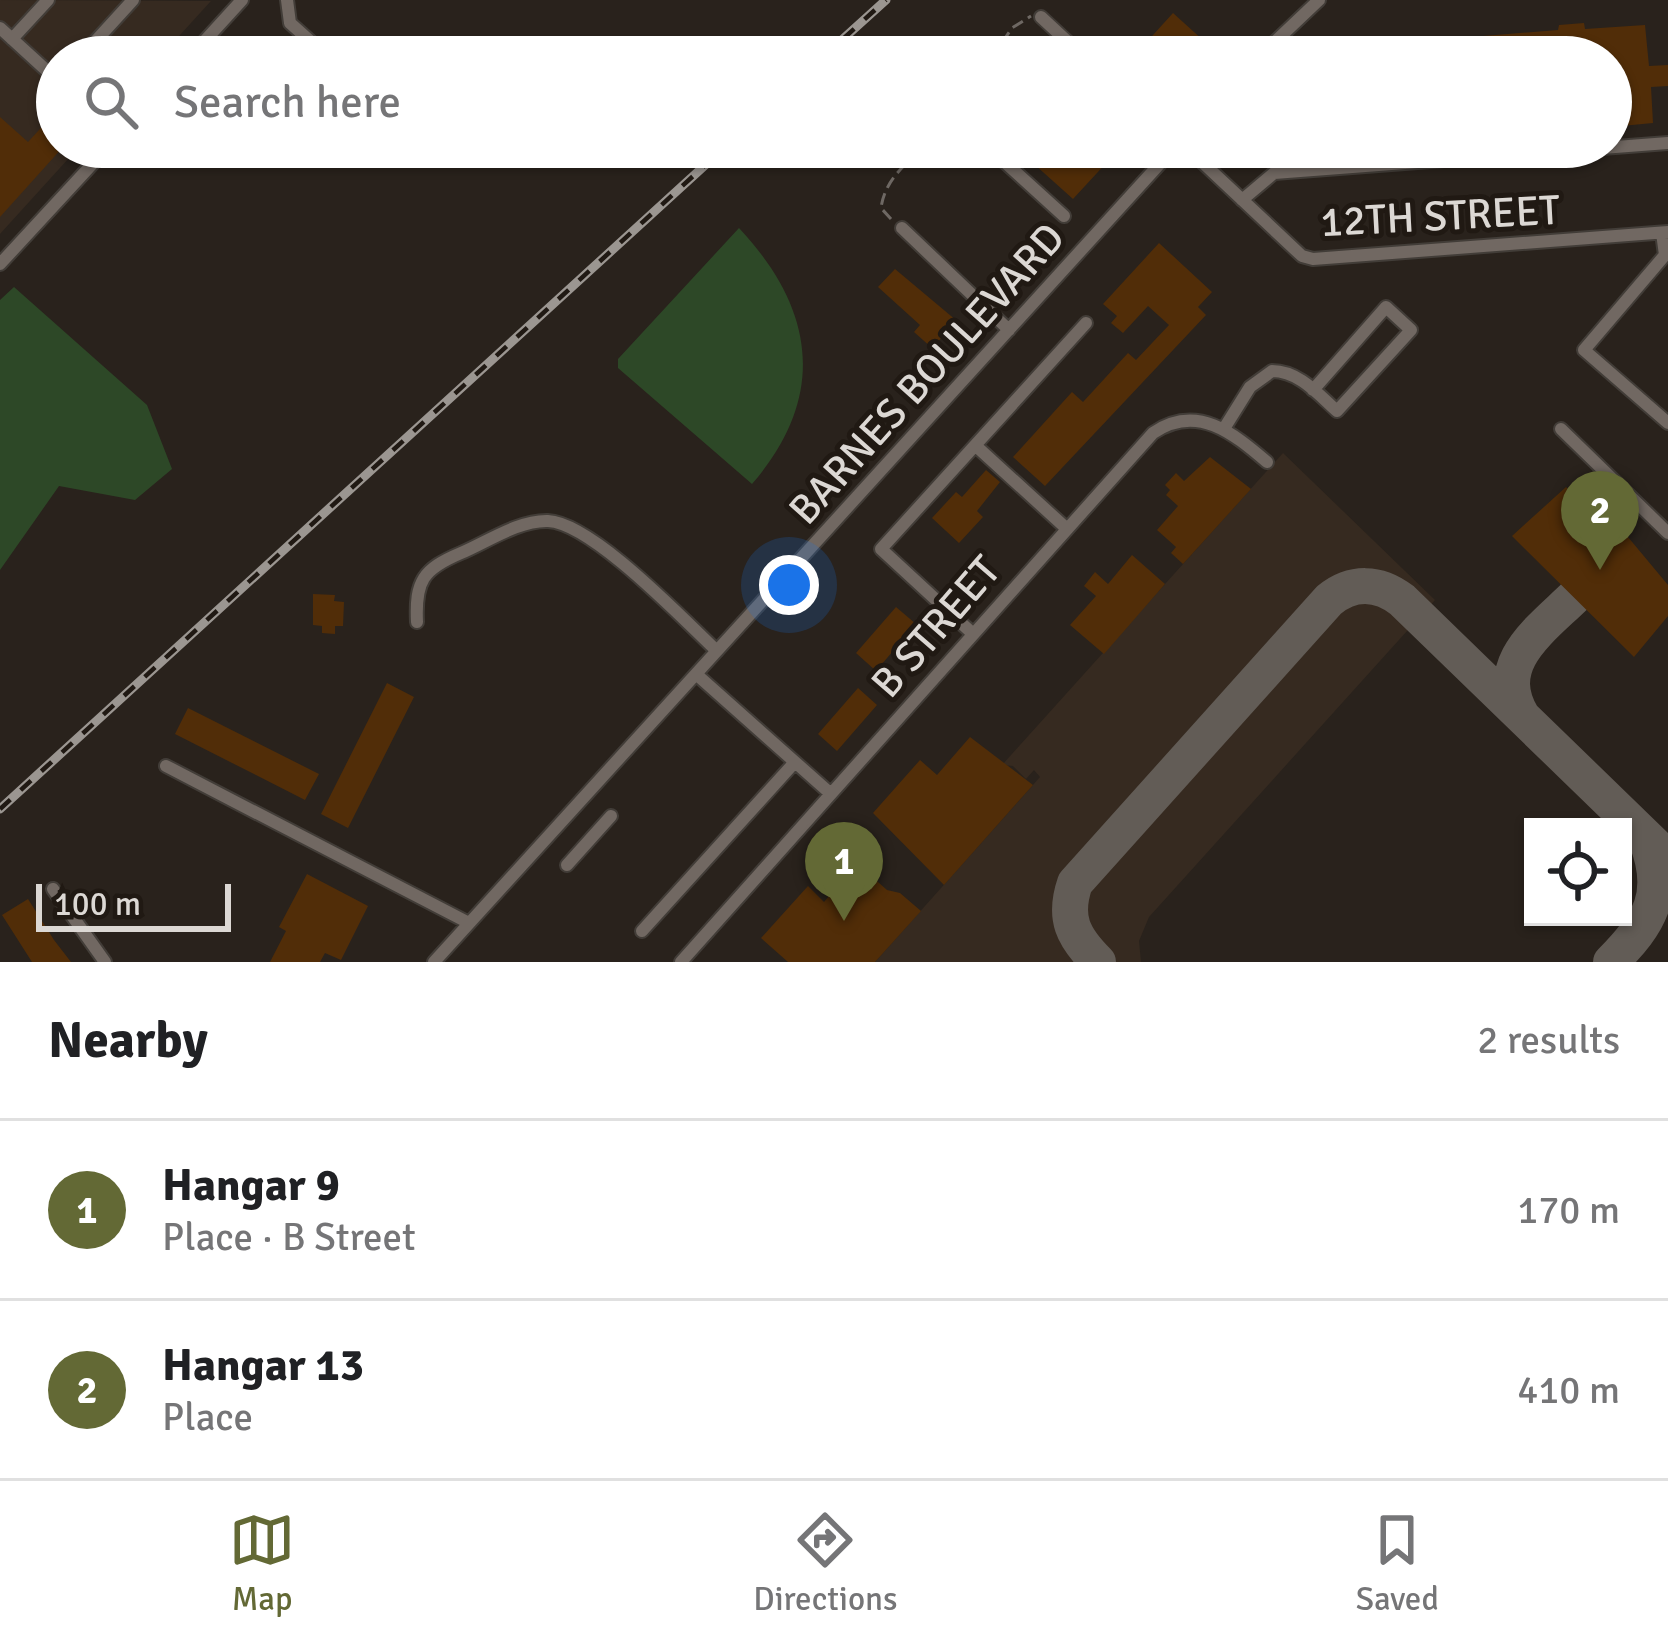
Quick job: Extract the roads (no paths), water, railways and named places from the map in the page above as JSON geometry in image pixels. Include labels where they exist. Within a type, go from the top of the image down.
[{"type":"street","points":[[12,39],[48,0]]},
{"type":"street","points":[[100,36],[133,0]]},
{"type":"street","points":[[209,36],[242,0]]},
{"type":"street","points":[[287,0],[290,23],[305,36]]},
{"type":"street","points":[[1281,36],[1319,0]]},
{"type":"street","points":[[1041,17],[1061,36]]},
{"type":"street","points":[[0,28],[36,61]]},
{"type":"street","points":[[1632,146],[1668,143]]},
{"type":"street","points":[[0,264],[88,168]]},
{"type":"street","points":[[1011,168],[1064,216]]},
{"type":"street","name":"BARNES BOULEVARD","points":[[434,962],[1156,168]]},
{"type":"street","name":"12TH STREET","points":[[1208,168],[1302,256],[1328,261],[1665,232]]},
{"type":"street","points":[[1242,200],[1274,173],[1340,168]]},
{"type":"street","points":[[902,228],[1009,330]]},
{"type":"street","points":[[1665,232],[1665,255],[1584,350],[1668,423]]},
{"type":"street","points":[[1267,462],[1225,427],[1250,387],[1272,371],[1286,371],[1337,411],[1411,329],[1386,307],[1313,390]]},
{"type":"street","points":[[972,633],[881,549],[1086,323]]},
{"type":"street","name":"B STREET","points":[[681,962],[1138,448],[1167,424],[1196,420],[1225,427]]},
{"type":"street","points":[[1561,429],[1668,533]]},
{"type":"street","points":[[976,446],[1066,528]]},
{"type":"street","points":[[417,622],[415,591],[429,566],[522,527],[550,521],[578,531],[717,651]]},
{"type":"street","points":[[696,674],[831,794]]},
{"type":"street","points":[[642,932],[795,763]]},
{"type":"street","points":[[166,766],[469,923]]},
{"type":"street","points":[[567,865],[605,817],[611,816]]},
{"type":"street","points":[[53,889],[105,962]]},
{"type":"railway","points":[[846,36],[886,0]]},
{"type":"railway","points":[[0,809],[702,168]]},
{"type":"place","name":"Hangar 13","points":[[1600,570]]},
{"type":"place","name":"Hangar 9","points":[[844,921]]}]
